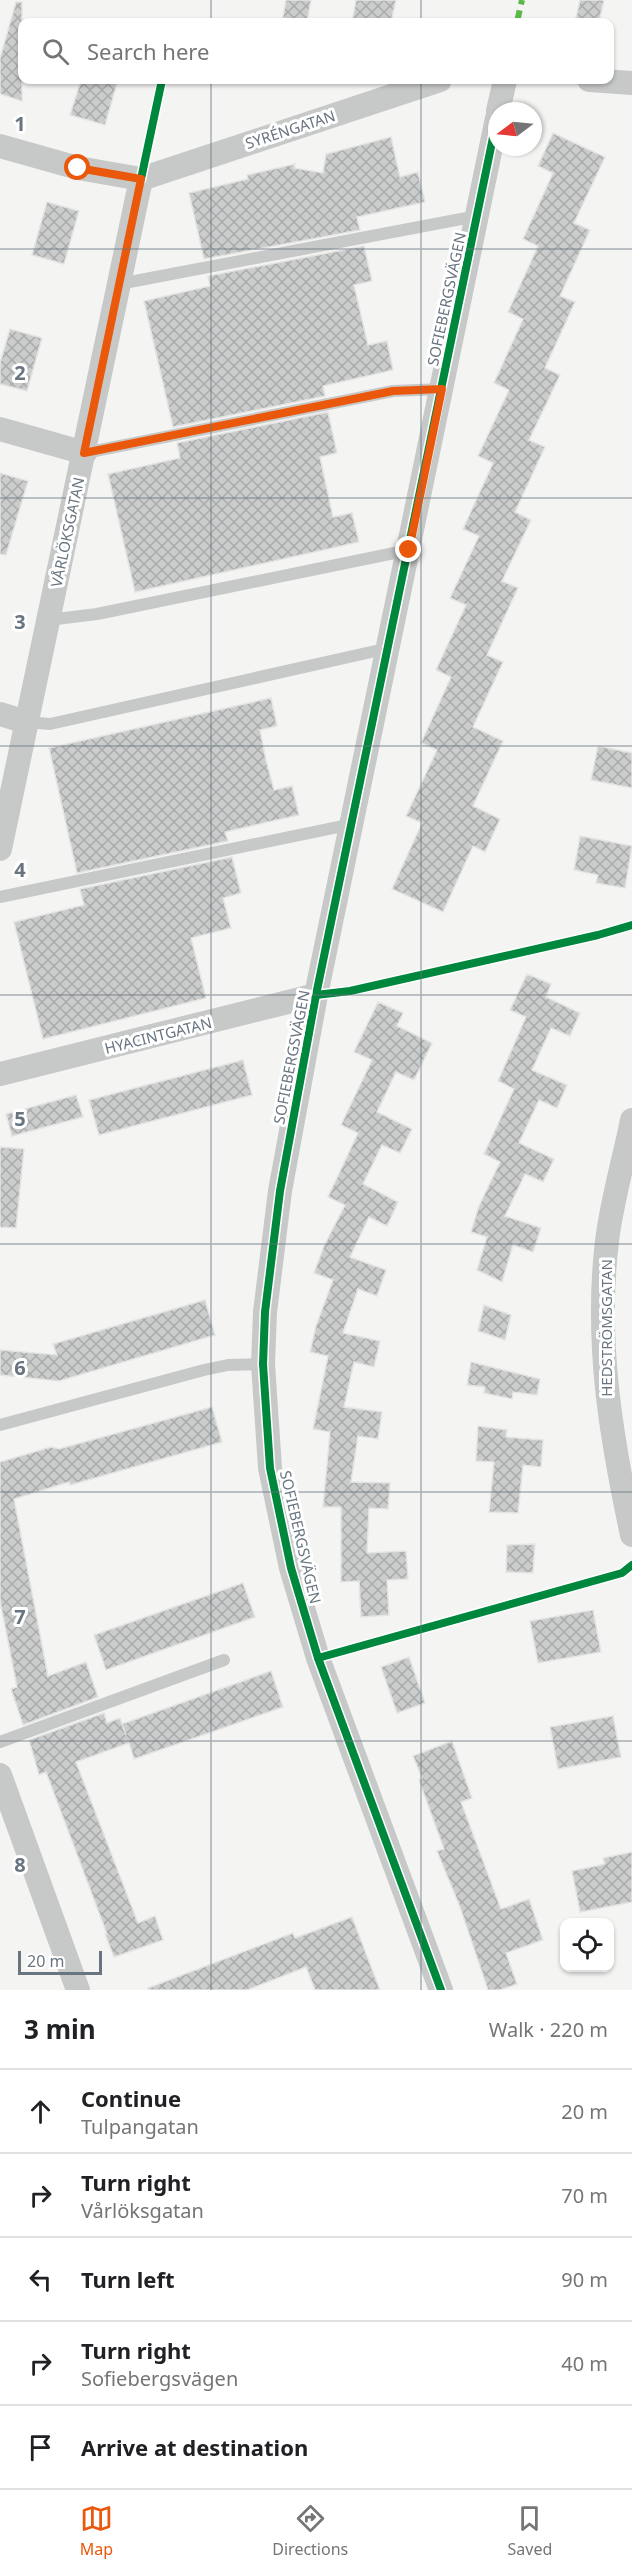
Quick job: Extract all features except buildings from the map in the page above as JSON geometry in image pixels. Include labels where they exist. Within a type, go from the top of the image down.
[{"type":"street","points":[[614,82],[632,83]]},
{"type":"street","name":"SYRÉNGATAN","points":[[141,179],[428,84]]},
{"type":"street","points":[[500,102],[504,84]]},
{"type":"street","points":[[0,146],[78,168],[141,179]]},
{"type":"street","name":"SOFIEBERGSVÄGEN","points":[[441,1990],[318,1658],[291,1568],[270,1468],[262,1364],[265,1312],[280,1191],[316,995],[489,156]]},
{"type":"street","name":"VÅRLÖKSGATAN","points":[[0,849],[141,179]]},
{"type":"street","points":[[0,429],[84,453]]},
{"type":"street","points":[[0,714],[26,722]]},
{"type":"street","name":"HYACINTGATAN","points":[[0,1074],[316,995]]},
{"type":"street","name":"HEDSTRÖMSGATAN","points":[[632,1120],[607,1238],[603,1305],[607,1404],[632,1535]]},
{"type":"street","points":[[0,1775],[78,1990]]},
{"type":"lane","points":[[119,284],[477,216]]},
{"type":"lane","points":[[84,453],[393,391],[442,389]]},
{"type":"lane","points":[[48,620],[97,614],[409,550]]},
{"type":"lane","points":[[26,722],[50,724],[389,648]]},
{"type":"lane","points":[[0,897],[352,824]]},
{"type":"lane","points":[[0,1425],[204,1370],[228,1365],[262,1364]]},
{"type":"lane","points":[[0,1742],[224,1660]]},
{"type":"marked path","points":[[518,18],[522,0]]},
{"type":"cycle path","points":[[141,179],[161,84]]},
{"type":"cycle path","points":[[441,1990],[318,1658],[291,1568],[270,1468],[263,1364],[265,1312],[280,1191],[316,995],[489,156]]},
{"type":"cycle path","points":[[316,995],[350,991],[598,935],[632,925]]},
{"type":"cycle path","points":[[318,1658],[622,1573],[632,1565]]},
{"type":"route","points":[[78,168],[141,179],[84,453],[393,391],[442,389],[409,550]]}]
